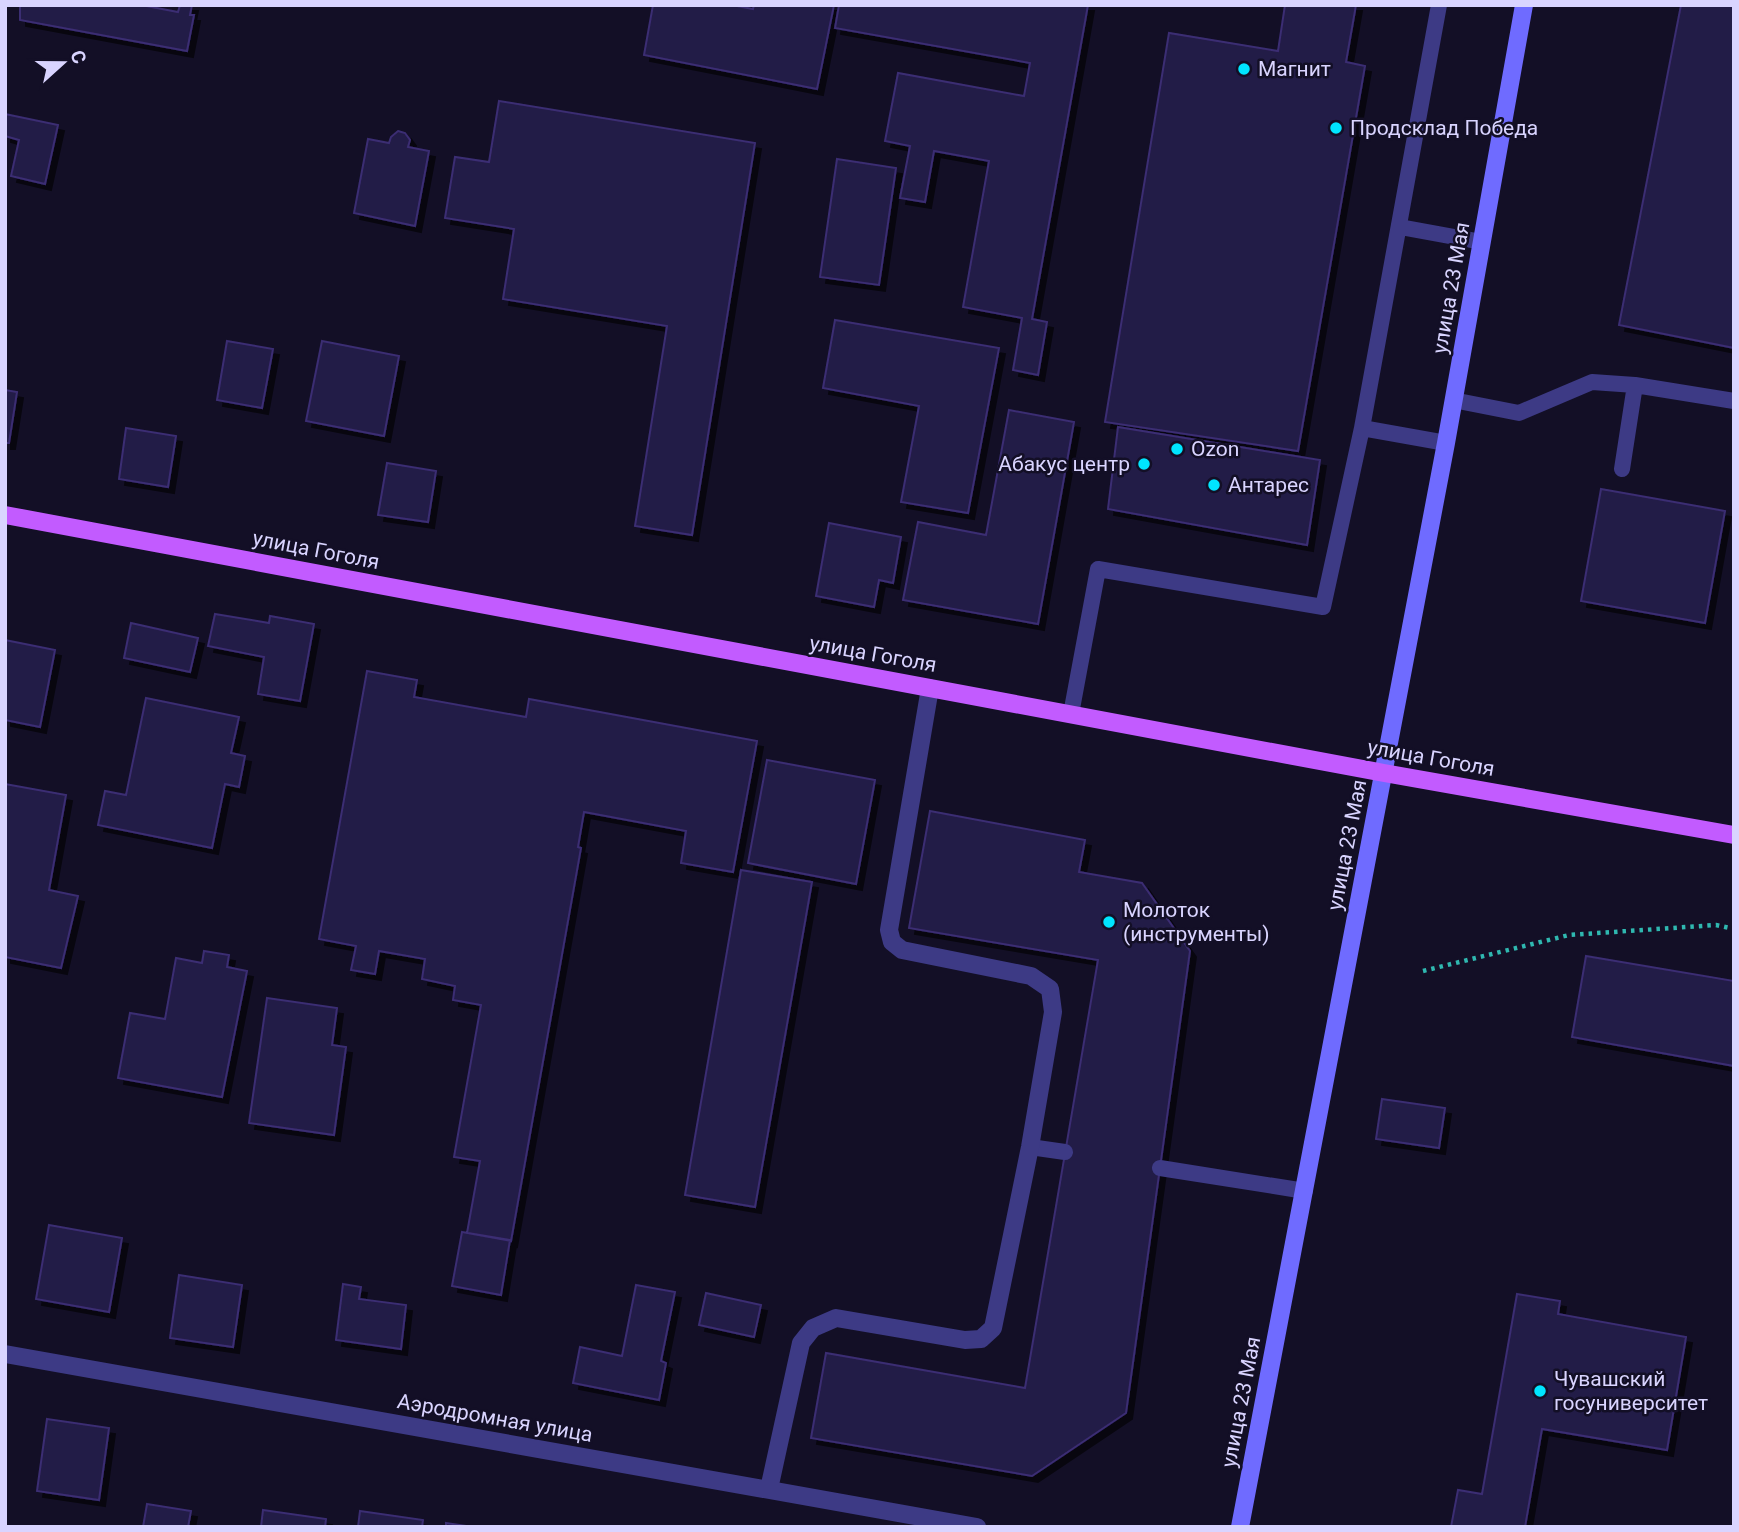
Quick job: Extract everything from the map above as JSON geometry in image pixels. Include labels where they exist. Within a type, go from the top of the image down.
[{"type":"main road","name":"улица 23 Мая","points":[[1240,1527],[1446,443],[1524,5]]},
{"type":"main road","name":"улица Гоголя","points":[[5,514],[1384,773],[1734,835]]},
{"type":"street","points":[[769,1489],[801,1343],[813,1328],[836,1318],[965,1340],[981,1339],[993,1328],[1031,1147],[1053,1012],[1051,989],[1031,976],[902,950],[892,942],[889,930],[930,688]]},
{"type":"street","name":"Аэродромная улица","points":[[5,1354],[977,1527]]},
{"type":"lane","points":[[1071,714],[1098,569],[1322,607],[1362,428],[1439,5]]},
{"type":"lane","points":[[1400,227],[1482,242]]},
{"type":"lane","points":[[1454,400],[1519,413],[1592,382],[1635,385],[1734,401]]},
{"type":"lane","points":[[1622,469],[1635,385]]},
{"type":"lane","points":[[1362,428],[1446,443]]},
{"type":"lane","points":[[1031,1147],[1065,1152]]},
{"type":"lane","points":[[1160,1168],[1305,1191]]},
{"type":"path","points":[[1423,971],[1569,935],[1716,925],[1734,929]]},
{"type":"building","points":[[20,5],[141,5],[178,12],[180,5],[192,5],[190,15],[194,15],[187,51],[20,20]]},
{"type":"building","points":[[653,5],[732,5],[753,9],[754,5],[834,5],[817,89],[644,55]]},
{"type":"building","points":[[839,5],[1088,5],[1032,319],[1047,322],[1038,375],[1013,370],[1022,318],[963,307],[989,161],[934,151],[925,202],[900,198],[910,146],[885,141],[898,73],[1024,96],[1030,63],[835,28]]},
{"type":"building","points":[[1285,5],[1356,5],[1346,62],[1365,66],[1298,451],[1105,422],[1169,33],[1278,51]]},
{"type":"building","points":[[1681,5],[1734,5],[1734,348],[1619,325]]},
{"type":"building","points":[[499,101],[755,143],[692,535],[635,526],[667,326],[503,299],[514,229],[445,218],[455,157],[489,162]]},
{"type":"building","points":[[5,114],[58,125],[45,184],[11,176],[19,140],[5,136]]},
{"type":"building","points":[[398,131],[405,133],[410,140],[408,147],[429,151],[415,226],[354,213],[368,139],[389,143]]},
{"type":"building","points":[[837,159],[896,168],[879,285],[820,277]]},
{"type":"building","points":[[835,320],[999,348],[968,513],[901,502],[919,406],[823,388]]},
{"type":"building","points":[[227,341],[273,349],[262,408],[217,400]]},
{"type":"building","points":[[322,341],[399,356],[384,436],[306,421]]},
{"type":"building","points":[[5,390],[17,392],[9,443],[5,443]]},
{"type":"building","points":[[1009,410],[1074,422],[1038,624],[903,600],[918,522],[986,535]]},
{"type":"building","name":"Антарес","points":[[1118,427],[1320,460],[1307,545],[1108,509]]},
{"type":"building","points":[[126,428],[176,436],[168,487],[119,479]]},
{"type":"building","points":[[387,463],[436,471],[428,522],[378,515]]},
{"type":"building","points":[[1601,489],[1725,511],[1705,623],[1581,601]]},
{"type":"building","points":[[829,523],[901,537],[893,583],[879,580],[874,607],[816,596]]},
{"type":"building","points":[[215,614],[269,623],[270,616],[314,624],[300,701],[258,694],[264,657],[208,646]]},
{"type":"building","points":[[131,623],[198,638],[190,672],[124,658]]},
{"type":"building","points":[[5,640],[55,650],[40,727],[5,720]]},
{"type":"building","points":[[367,671],[417,680],[414,697],[526,717],[529,699],[757,741],[733,872],[681,863],[686,831],[584,812],[578,847],[581,848],[511,1241],[467,1233],[480,1161],[454,1157],[481,1005],[453,1000],[455,986],[422,979],[425,959],[379,951],[375,974],[351,970],[356,946],[319,939]]},
{"type":"building","points":[[146,698],[239,717],[231,753],[245,756],[239,787],[225,784],[212,848],[98,825],[105,791],[126,795]]},
{"type":"building","points":[[767,760],[875,780],[856,884],[748,863]]},
{"type":"building","points":[[5,784],[66,795],[49,890],[78,896],[61,968],[5,957]]},
{"type":"building","points":[[930,811],[1085,840],[1079,872],[1142,883],[1190,951],[1126,1413],[1032,1476],[811,1438],[826,1353],[1025,1388],[1098,960],[909,928]]},
{"type":"building","points":[[741,870],[812,882],[755,1207],[685,1195]]},
{"type":"building","points":[[204,951],[229,955],[227,967],[247,971],[222,1097],[118,1078],[130,1013],[165,1019],[176,958],[202,963]]},
{"type":"building","points":[[1586,956],[1734,981],[1734,1066],[1572,1037]]},
{"type":"building","points":[[267,998],[337,1008],[332,1045],[346,1047],[334,1135],[249,1123]]},
{"type":"building","points":[[1382,1099],[1445,1108],[1439,1148],[1376,1139]]},
{"type":"building","points":[[49,1225],[122,1238],[109,1312],[36,1299]]},
{"type":"building","points":[[462,1232],[510,1240],[501,1295],[452,1286]]},
{"type":"building","points":[[179,1275],[242,1285],[233,1347],[170,1338]]},
{"type":"building","points":[[343,1284],[361,1287],[359,1299],[406,1305],[401,1349],[336,1340]]},
{"type":"building","points":[[636,1285],[675,1292],[661,1361],[666,1363],[659,1400],[573,1383],[580,1347],[622,1356]]},
{"type":"building","points":[[706,1293],[761,1305],[754,1337],[699,1325]]},
{"type":"building","points":[[1517,1294],[1560,1301],[1558,1314],[1686,1337],[1667,1450],[1542,1429],[1525,1527],[1451,1527],[1458,1490],[1482,1494]]},
{"type":"building","points":[[47,1419],[109,1428],[99,1500],[37,1491]]},
{"type":"building","points":[[147,1504],[191,1511],[188,1527],[143,1527]]},
{"type":"building","points":[[263,1510],[326,1519],[325,1527],[261,1527]]},
{"type":"building","points":[[360,1511],[423,1520],[422,1527],[358,1527]]},
{"type":"building","points":[[446,1523],[473,1527],[446,1527]]},
{"type":"place","name":"Магнит","points":[[1244,69]]},
{"type":"place","name":"Продсклад Победа","points":[[1336,128]]},
{"type":"place","name":"Ozon","points":[[1177,449]]},
{"type":"place","name":"Абакус центр","points":[[1144,464]]},
{"type":"place","name":"Антарес","points":[[1214,485]]},
{"type":"place","name":"Молоток (инструменты)","points":[[1109,922]]},
{"type":"place","name":"Чувашский госуниверситет","points":[[1540,1391]]}]
